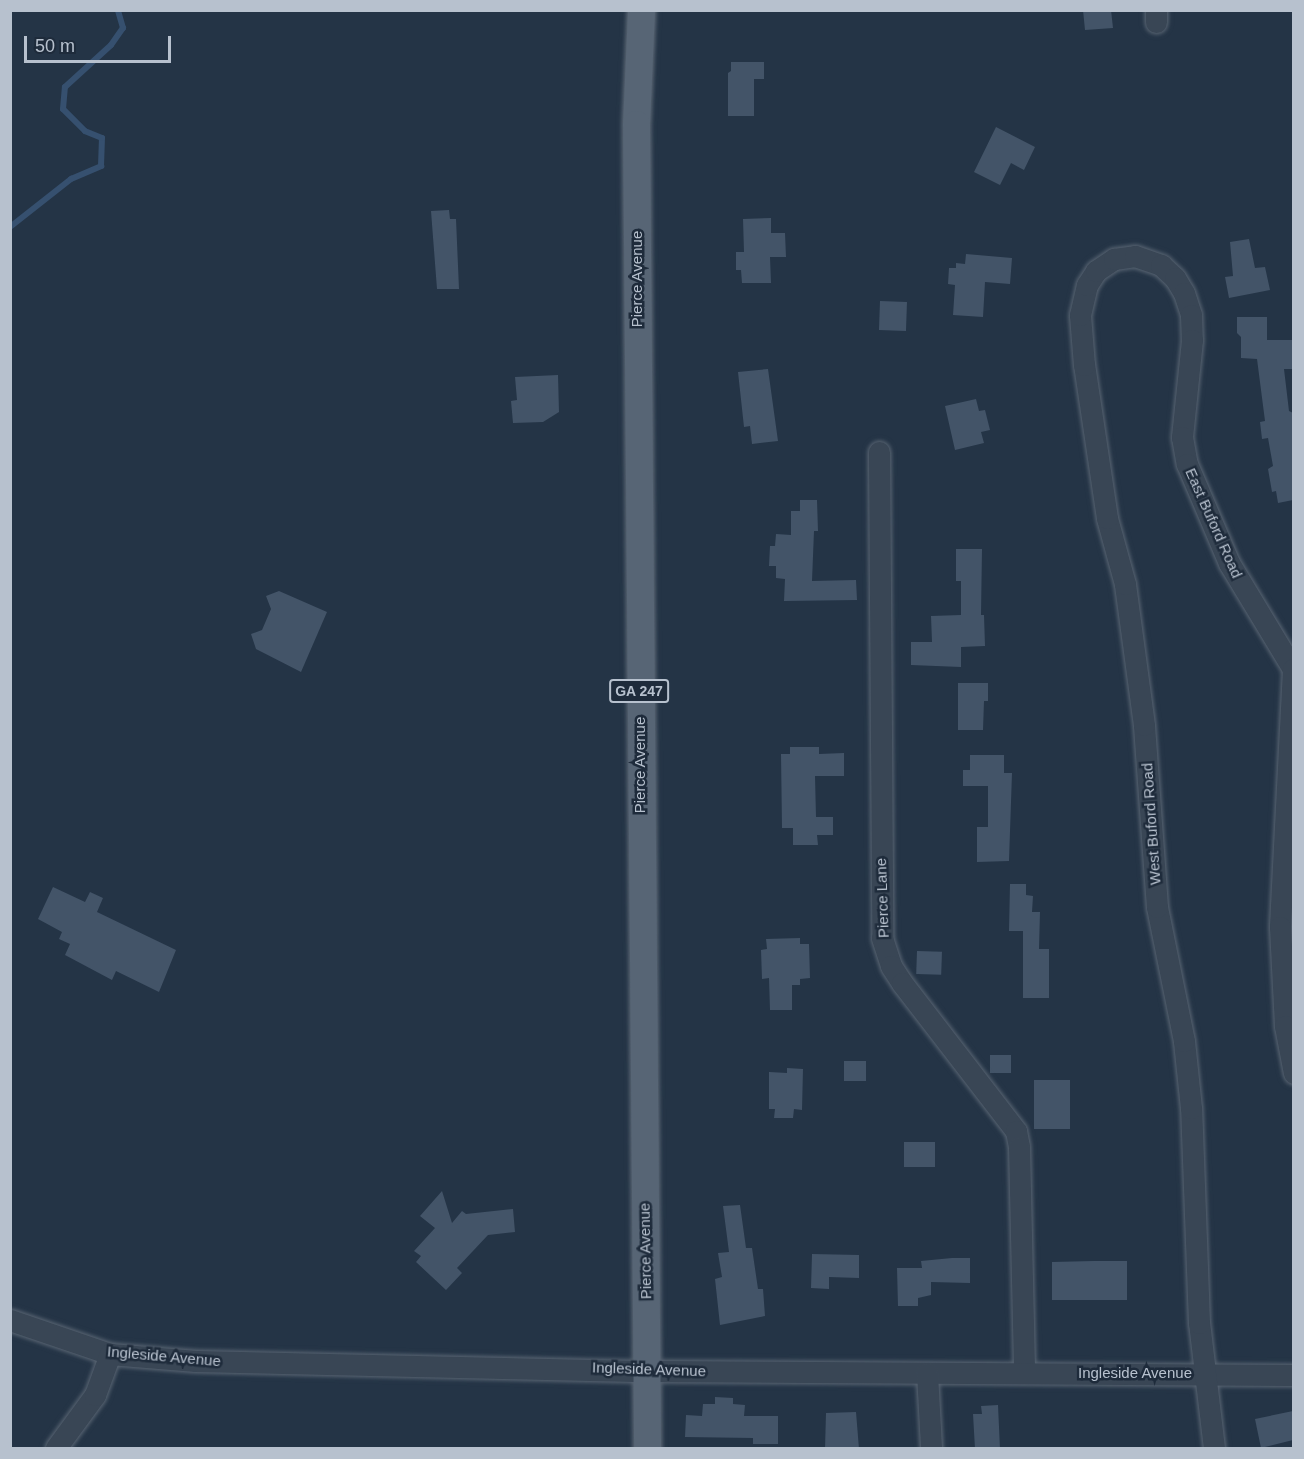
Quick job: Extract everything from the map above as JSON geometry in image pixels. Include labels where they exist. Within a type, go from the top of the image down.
[{"type":"main road","name":"Pierce Avenue","points":[[641,10],[636,136],[646,1449]]},
{"type":"street","name":"East Buford Road","points":[[1091,279],[1096,271],[1114,259],[1135,256],[1161,265],[1184,293],[1191,315],[1192,340],[1182,437],[1187,464],[1229,563],[1293,670],[1280,927],[1285,1026],[1293,1073]]},
{"type":"street","name":"West Buford Road","points":[[1091,279],[1080,315],[1084,365],[1107,518],[1125,584],[1144,725],[1157,907],[1184,1041],[1191,1108],[1204,1374],[1214,1449]]},
{"type":"street","name":"Pierce Lane","points":[[879,452],[882,938],[891,966],[902,983],[1016,1131],[1019,1147],[1024,1373]]},
{"type":"street","name":"Ingleside Avenue","points":[[10,1320],[110,1354],[196,1361],[646,1371],[1293,1375]]},
{"type":"street","points":[[56,1449],[95,1395],[110,1354]]},
{"type":"street","points":[[927,1373],[931,1449]]},
{"type":"building","points":[[1083,10],[1111,10],[1113,28],[1085,30]]},
{"type":"building","points":[[731,62],[764,62],[764,79],[754,79],[754,116],[728,116],[728,73],[731,71]]},
{"type":"building","points":[[996,127],[1035,147],[1024,170],[1011,163],[1000,185],[974,172]]},
{"type":"building","points":[[449,210],[450,219],[456,219],[459,289],[437,289],[431,211]]},
{"type":"building","points":[[771,218],[771,233],[785,233],[786,257],[770,257],[771,283],[742,283],[741,270],[736,270],[736,252],[744,252],[743,219]]},
{"type":"building","points":[[1249,239],[1255,268],[1265,267],[1270,290],[1229,298],[1225,277],[1233,276],[1230,242]]},
{"type":"building","points":[[966,254],[1012,258],[1010,284],[985,282],[983,317],[953,315],[955,285],[948,284],[949,268],[956,268],[956,263],[965,264]]},
{"type":"building","points":[[880,301],[907,302],[906,331],[879,330]]},
{"type":"building","points":[[1237,317],[1267,317],[1267,340],[1292,340],[1292,369],[1284,369],[1289,411],[1293,413],[1293,500],[1278,503],[1276,491],[1272,492],[1268,469],[1273,466],[1268,438],[1262,439],[1260,422],[1265,421],[1257,359],[1241,358],[1241,337],[1237,333]]},
{"type":"building","points":[[768,369],[778,441],[752,444],[750,426],[744,427],[738,372]]},
{"type":"building","points":[[558,375],[559,412],[543,422],[513,423],[511,401],[517,400],[515,377]]},
{"type":"building","points":[[976,399],[979,411],[985,410],[990,430],[981,432],[984,443],[955,450],[945,406]]},
{"type":"building","points":[[800,500],[817,500],[818,531],[814,531],[812,581],[856,580],[857,600],[784,601],[785,579],[776,578],[776,566],[769,566],[770,546],[775,546],[776,534],[791,535],[791,511],[800,511]]},
{"type":"building","points":[[956,549],[982,549],[981,615],[984,615],[985,646],[961,647],[961,667],[911,665],[911,642],[932,642],[931,616],[961,615],[961,581],[956,581]]},
{"type":"building","points":[[279,591],[327,612],[301,672],[256,649],[251,634],[262,630],[271,609],[266,596]]},
{"type":"building","points":[[958,683],[988,683],[988,701],[984,701],[983,730],[958,730]]},
{"type":"building","points":[[790,747],[819,747],[819,754],[844,753],[844,776],[815,776],[816,817],[833,817],[833,835],[817,835],[818,845],[793,845],[793,828],[782,828],[781,754],[790,754]]},
{"type":"building","points":[[970,755],[1004,755],[1004,773],[1012,773],[1009,861],[977,862],[977,827],[988,827],[988,786],[963,786],[963,770],[970,770]]},
{"type":"building","points":[[1010,884],[1026,884],[1026,895],[1033,896],[1032,912],[1040,912],[1039,949],[1049,949],[1049,998],[1023,998],[1023,931],[1009,931]]},
{"type":"building","points":[[53,887],[85,902],[90,892],[103,898],[97,912],[176,950],[159,992],[116,971],[112,980],[65,955],[70,944],[59,939],[62,932],[38,919]]},
{"type":"building","points":[[800,938],[800,944],[809,944],[810,978],[800,979],[800,985],[792,985],[792,1010],[770,1010],[769,978],[762,979],[761,950],[767,949],[766,939]]},
{"type":"building","points":[[917,951],[942,952],[941,975],[916,974]]},
{"type":"building","points":[[990,1055],[1011,1055],[1011,1073],[990,1073]]},
{"type":"building","points":[[844,1061],[866,1061],[866,1081],[844,1081]]},
{"type":"building","points":[[787,1068],[803,1069],[802,1110],[794,1109],[793,1118],[774,1118],[775,1109],[769,1109],[769,1072],[787,1073]]},
{"type":"building","points":[[1034,1080],[1070,1080],[1070,1129],[1034,1129]]},
{"type":"building","points":[[904,1142],[935,1142],[935,1167],[904,1167]]},
{"type":"building","points":[[442,1191],[452,1223],[462,1211],[466,1214],[513,1209],[515,1232],[488,1235],[457,1268],[462,1273],[446,1290],[416,1262],[421,1256],[414,1251],[435,1228],[420,1216]]},
{"type":"building","points":[[740,1205],[746,1248],[752,1248],[758,1289],[763,1289],[765,1316],[720,1325],[715,1279],[722,1277],[718,1253],[729,1252],[723,1206]]},
{"type":"building","points":[[812,1254],[859,1255],[859,1278],[829,1277],[829,1289],[811,1288]]},
{"type":"building","points":[[970,1258],[970,1283],[931,1282],[931,1295],[918,1298],[918,1306],[898,1306],[897,1268],[922,1268],[921,1261]]},
{"type":"building","points":[[1127,1261],[1127,1300],[1052,1300],[1052,1262]]},
{"type":"building","points":[[715,1397],[733,1398],[733,1404],[745,1405],[744,1416],[778,1416],[778,1444],[753,1444],[753,1438],[685,1437],[686,1415],[702,1416],[703,1404],[715,1404]]},
{"type":"building","points":[[998,1405],[1000,1449],[975,1449],[973,1414],[982,1414],[981,1406]]},
{"type":"building","points":[[1293,1411],[1293,1440],[1261,1448],[1255,1419]]},
{"type":"building","points":[[856,1412],[859,1449],[825,1449],[826,1413]]},
{"type":"waterway","points":[[10,227],[71,179],[101,166],[102,138],[85,131],[63,109],[65,87],[111,45],[123,28],[118,10]]}]
